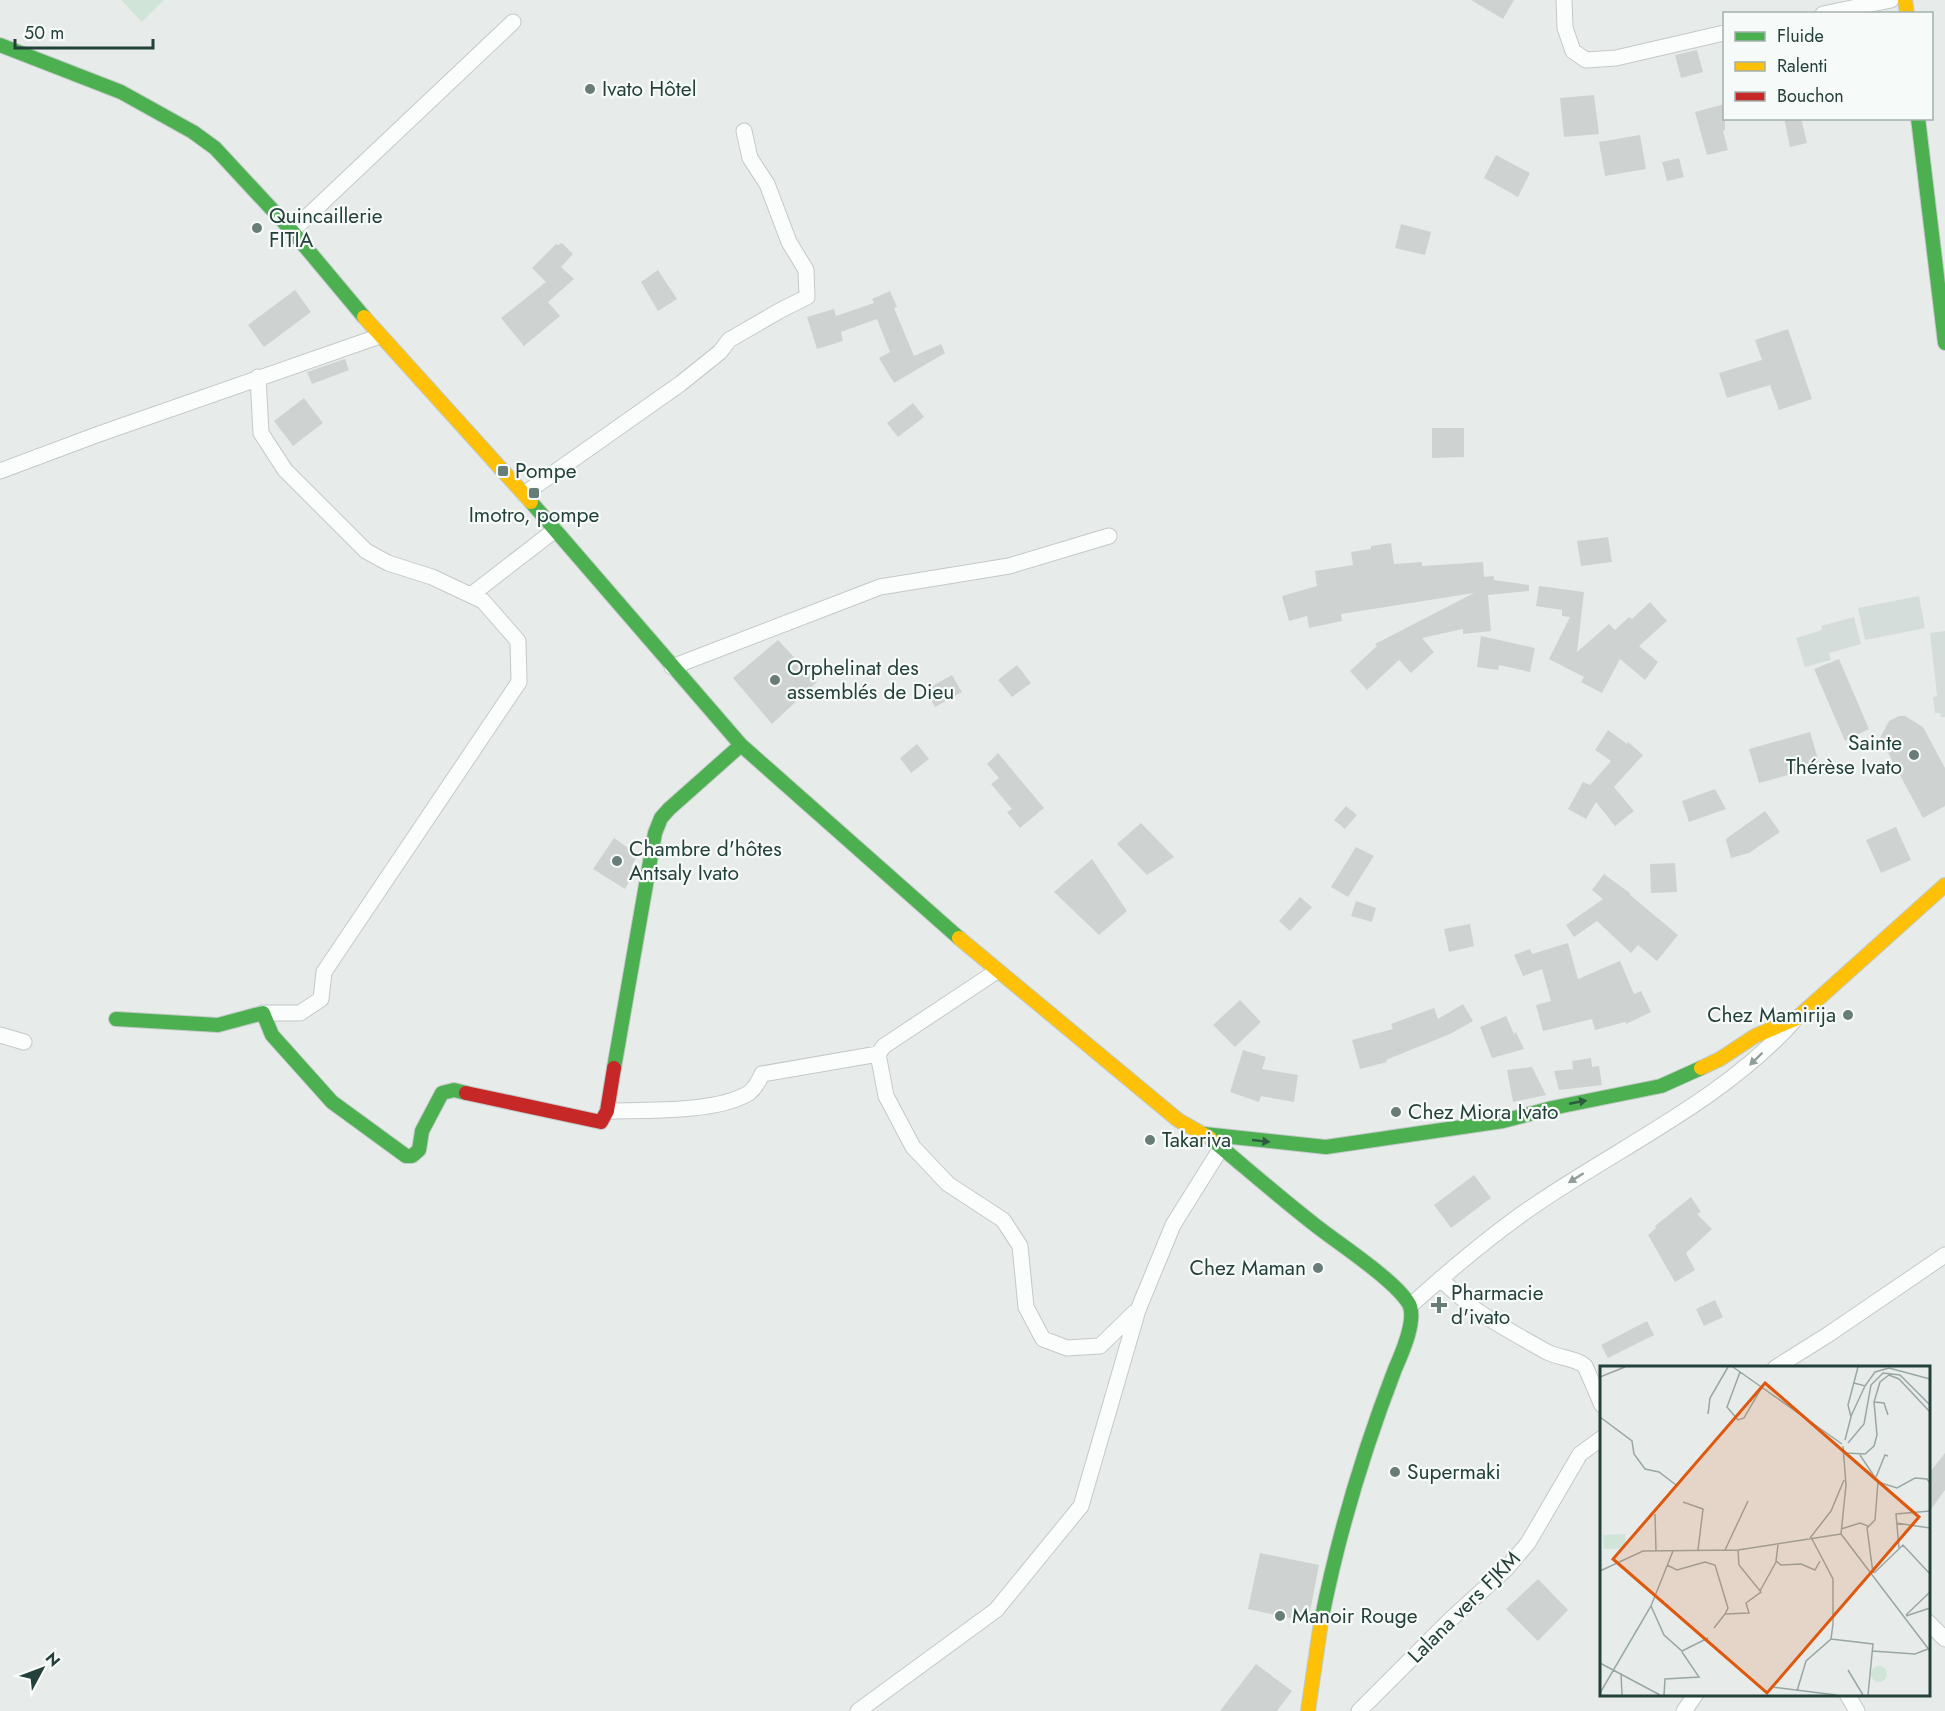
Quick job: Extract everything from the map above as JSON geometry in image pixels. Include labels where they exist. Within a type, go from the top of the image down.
[{"type":"street","points":[[1564,0],[1565,28],[1573,51],[1586,60],[1623,56],[1723,33]]},
{"type":"street","points":[[1833,12],[1891,0]]},
{"type":"street","points":[[292,231],[513,22]]},
{"type":"street","points":[[0,45],[121,92],[193,132],[215,148],[292,231],[380,336],[524,494],[741,744],[997,971],[1178,1120],[1203,1133],[1395,1287],[1410,1306],[1410,1332],[1346,1511],[1332,1566],[1316,1645],[1308,1711]]},
{"type":"street","points":[[1918,120],[1945,343]]},
{"type":"street","points":[[524,494],[680,384],[720,352],[729,340],[807,297],[806,270],[789,242],[767,184],[750,158],[744,131]]},
{"type":"street","points":[[0,471],[258,377],[380,336]]},
{"type":"street","points":[[116,1018],[218,1025],[263,1013],[300,1013],[321,999],[324,972],[519,682],[518,641],[483,601],[432,577],[388,563],[366,551],[285,470],[261,433],[258,377]]},
{"type":"street","points":[[471,595],[555,530]]},
{"type":"street","points":[[672,667],[880,587],[1009,566],[1109,536]]},
{"type":"street","points":[[263,1013],[272,1035],[332,1102],[406,1156],[412,1156],[419,1150],[422,1131],[442,1093],[453,1090],[601,1122],[607,1112],[655,832],[661,818],[669,809],[741,744]]},
{"type":"street","points":[[1410,1306],[1440,1279],[1537,1203],[1697,1105],[1746,1068],[1797,1018],[1944,889]]},
{"type":"street","points":[[607,1112],[684,1108],[726,1102],[749,1092],[755,1087],[762,1074],[878,1054],[884,1046],[997,971]]},
{"type":"street","points":[[1203,1133],[1326,1147],[1503,1121],[1552,1108],[1661,1086],[1720,1059],[1755,1036],[1797,1018]]},
{"type":"street","points":[[0,1035],[24,1042]]},
{"type":"street","points":[[878,1054],[886,1096],[913,1147],[948,1184],[1003,1220],[1020,1246],[1026,1307],[1043,1339],[1066,1348],[1100,1346],[1138,1310]]},
{"type":"street","points":[[858,1711],[996,1610],[1081,1506],[1138,1310],[1173,1225],[1221,1148]]},
{"type":"street","points":[[1778,1366],[1945,1257]]},
{"type":"street","points":[[1440,1279],[1477,1311],[1549,1353],[1567,1360],[1580,1361],[1585,1366],[1600,1400]]},
{"type":"street","name":"Lalana vers FJKM","points":[[1359,1711],[1451,1619],[1506,1569],[1528,1543],[1580,1454],[1600,1439]]},
{"type":"street","points":[[1930,1623],[1945,1639]]},
{"type":"street","points":[[1684,1711],[1695,1696]]},
{"type":"street","points":[[1848,1696],[1857,1711]]},
{"type":"shaded area","points":[[1919,596],[1925,628],[1865,640],[1858,608]]},
{"type":"shaded area","points":[[1854,617],[1861,644],[1829,653],[1831,660],[1805,667],[1796,638],[1822,630],[1821,626]]},
{"type":"shaded area","points":[[1945,631],[1945,717],[1941,717],[1940,713],[1935,713],[1933,697],[1937,696],[1930,633]]},
{"type":"green space","points":[[121,0],[164,0],[142,22]]},
{"type":"building","points":[[1471,0],[1514,0],[1503,19]]},
{"type":"building","points":[[1697,50],[1703,72],[1681,78],[1675,55]]},
{"type":"building","points":[[1594,95],[1599,134],[1564,137],[1560,98]]},
{"type":"building","points":[[1723,105],[1725,130],[1723,131],[1728,150],[1707,155],[1695,112]]},
{"type":"building","points":[[1784,120],[1801,120],[1807,143],[1790,147]]},
{"type":"building","points":[[1640,135],[1646,169],[1605,176],[1599,142]]},
{"type":"building","points":[[1496,155],[1530,173],[1518,197],[1484,178]]},
{"type":"building","points":[[1679,158],[1684,177],[1667,181],[1662,162]]},
{"type":"building","points":[[1401,224],[1431,232],[1425,255],[1395,248]]},
{"type":"building","points":[[562,243],[573,254],[561,267],[574,279],[548,302],[560,316],[524,346],[501,318],[546,282],[532,268],[556,244]]},
{"type":"building","points":[[658,270],[677,299],[658,311],[641,282]]},
{"type":"building","points":[[295,290],[311,312],[264,347],[248,325]]},
{"type":"building","points":[[890,291],[897,307],[894,308],[914,356],[941,344],[945,353],[894,383],[879,358],[890,352],[877,319],[841,332],[843,341],[817,349],[807,317],[834,309],[836,316],[874,303],[872,299]]},
{"type":"building","points":[[1788,329],[1812,399],[1779,410],[1770,385],[1727,398],[1719,373],[1762,360],[1755,340]]},
{"type":"building","points":[[345,359],[349,370],[312,384],[307,372]]},
{"type":"building","points":[[304,398],[323,423],[293,446],[274,421]]},
{"type":"building","points":[[913,403],[924,417],[898,437],[887,423]]},
{"type":"building","points":[[1432,428],[1464,428],[1464,457],[1432,458]]},
{"type":"building","points":[[1608,537],[1612,562],[1581,566],[1577,541]]},
{"type":"building","points":[[1391,543],[1394,564],[1422,562],[1422,566],[1483,562],[1484,577],[1494,576],[1494,580],[1529,585],[1529,591],[1488,595],[1491,631],[1463,634],[1463,629],[1422,638],[1434,652],[1411,673],[1399,660],[1367,690],[1350,671],[1377,646],[1375,644],[1474,593],[1341,614],[1342,621],[1309,628],[1307,616],[1289,621],[1282,596],[1317,586],[1315,571],[1353,565],[1351,552]]},
{"type":"building","points":[[1539,586],[1584,592],[1577,652],[1609,624],[1615,630],[1629,617],[1632,619],[1650,602],[1667,621],[1639,646],[1658,662],[1645,680],[1620,659],[1602,693],[1581,682],[1584,677],[1549,659],[1570,617],[1562,616],[1562,610],[1536,606]]},
{"type":"building","points":[[1481,636],[1535,648],[1530,672],[1499,665],[1498,670],[1477,667]]},
{"type":"building","name":"Orphelinat des assemblés de Dieu","points":[[778,640],[817,682],[772,724],[733,678]]},
{"type":"building","points":[[1839,659],[1869,729],[1845,741],[1814,669]]},
{"type":"building","points":[[1017,665],[1031,683],[1012,697],[998,680]]},
{"type":"building","points":[[952,675],[962,692],[935,707],[925,690]]},
{"type":"building","name":"Sainte Thérèse Ivato","points":[[1905,716],[1923,727],[1945,768],[1945,806],[1923,818],[1880,738],[1889,721]]},
{"type":"building","points":[[1608,730],[1627,744],[1628,742],[1643,755],[1614,787],[1634,811],[1615,826],[1596,802],[1586,819],[1568,809],[1583,782],[1590,785],[1611,761],[1595,750]]},
{"type":"building","points":[[1810,732],[1820,766],[1759,783],[1749,749]]},
{"type":"building","points":[[917,744],[929,759],[911,773],[900,758]]},
{"type":"building","points":[[998,753],[1044,808],[1020,828],[1007,812],[1012,809],[991,784],[999,778],[987,764]]},
{"type":"building","points":[[1715,789],[1726,809],[1689,822],[1682,801]]},
{"type":"building","points":[[1346,806],[1357,815],[1345,829],[1334,820]]},
{"type":"building","points":[[1765,811],[1780,832],[1749,853],[1731,858],[1727,838]]},
{"type":"building","points":[[1141,823],[1174,857],[1147,875],[1117,844]]},
{"type":"building","points":[[1896,827],[1911,860],[1881,873],[1866,840]]},
{"type":"building","name":"Chambre d'hôtes Antsaly Ivato","points":[[614,838],[638,855],[631,867],[635,870],[625,889],[593,869]]},
{"type":"building","points":[[1356,847],[1374,856],[1348,897],[1331,887]]},
{"type":"building","points":[[1092,859],[1127,911],[1099,935],[1054,892]]},
{"type":"building","points":[[1675,863],[1677,892],[1651,893],[1650,864]]},
{"type":"building","points":[[1604,874],[1678,935],[1657,961],[1638,945],[1631,953],[1597,921],[1574,937],[1566,925],[1603,899],[1592,890]]},
{"type":"building","points":[[1300,897],[1312,907],[1290,931],[1279,921]]},
{"type":"building","points":[[1356,901],[1376,908],[1372,922],[1351,916]]},
{"type":"building","points":[[1470,924],[1474,946],[1449,952],[1444,929]]},
{"type":"building","points":[[1568,943],[1578,979],[1620,961],[1634,994],[1641,991],[1651,1012],[1626,1024],[1625,1022],[1595,1030],[1592,1019],[1543,1031],[1536,1005],[1551,1001],[1542,969],[1523,976],[1514,955],[1530,949],[1532,954]]},
{"type":"building","points":[[1240,1000],[1261,1022],[1235,1047],[1213,1025]]},
{"type":"building","points":[[1463,1004],[1473,1021],[1450,1034],[1386,1060],[1387,1062],[1360,1069],[1352,1040],[1393,1029],[1391,1024],[1434,1008],[1438,1019]]},
{"type":"building","points":[[1506,1016],[1524,1049],[1492,1058],[1480,1027]]},
{"type":"building","points":[[1243,1050],[1266,1057],[1262,1069],[1298,1075],[1294,1102],[1261,1096],[1259,1102],[1230,1092]]},
{"type":"building","points":[[1591,1058],[1592,1067],[1599,1066],[1602,1085],[1559,1090],[1554,1071],[1573,1069],[1572,1061]]},
{"type":"building","points":[[1532,1067],[1546,1095],[1513,1102],[1507,1070]]},
{"type":"building","points":[[1474,1175],[1491,1198],[1451,1228],[1434,1205]]},
{"type":"building","points":[[1691,1197],[1701,1212],[1697,1214],[1712,1229],[1686,1253],[1695,1270],[1675,1282],[1648,1235],[1656,1228],[1655,1226]]},
{"type":"building","points":[[1715,1300],[1723,1317],[1704,1326],[1696,1309]]},
{"type":"building","points":[[1647,1321],[1654,1335],[1608,1358],[1601,1345]]},
{"type":"building","points":[[1945,1453],[1945,1490],[1930,1511],[1930,1472]]},
{"type":"building","points":[[1260,1553],[1319,1565],[1308,1622],[1248,1609]]},
{"type":"building","points":[[1538,1579],[1568,1610],[1538,1641],[1506,1609]]},
{"type":"building","points":[[1256,1664],[1292,1691],[1277,1711],[1220,1711]]},
{"type":"traffic: fast","points":[[0,45],[121,92],[193,132],[215,148],[292,231],[364,317]]},
{"type":"traffic: fast","points":[[1918,120],[1945,343]]},
{"type":"traffic: fast","points":[[531,502],[741,745],[959,938]]},
{"type":"traffic: fast","points":[[614,1068],[655,833],[661,818],[669,809],[741,745]]},
{"type":"traffic: fast","points":[[116,1019],[218,1025],[263,1013],[272,1035],[332,1102],[406,1156],[412,1156],[419,1150],[422,1131],[442,1093],[454,1090],[466,1093]]},
{"type":"traffic: fast","points":[[1204,1134],[1326,1147],[1503,1121],[1552,1108],[1661,1086],[1701,1068]]},
{"type":"traffic: fast","points":[[1210,1138],[1392,1284],[1402,1294],[1411,1311],[1408,1337],[1383,1400],[1352,1494],[1321,1622]]},
{"type":"traffic: slow","points":[[1905,0],[1907,12]]},
{"type":"traffic: slow","points":[[364,317],[531,502]]},
{"type":"traffic: slow","points":[[1701,1068],[1720,1059],[1755,1036],[1797,1018],[1945,885]]},
{"type":"traffic: slow","points":[[959,938],[1178,1120],[1210,1138]]},
{"type":"traffic: slow","points":[[1308,1711],[1321,1622]]},
{"type":"traffic: jam","points":[[466,1093],[601,1122],[607,1111],[614,1068]]},
{"type":"place","name":"Ivato Hôtel","points":[[590,89]]},
{"type":"place","name":"Quincaillerie FITIA","points":[[257,228]]},
{"type":"place","name":"Pompe","points":[[503,471]]},
{"type":"place","name":"Imotro, pompe","points":[[534,493]]},
{"type":"place","name":"Orphelinat des assemblés de Dieu","points":[[775,680]]},
{"type":"place","name":"Sainte Thérèse Ivato","points":[[1914,755]]},
{"type":"place","name":"Chambre d'hôtes Antsaly Ivato","points":[[617,861]]},
{"type":"place","name":"Chez Mamirija","points":[[1848,1015]]},
{"type":"place","name":"Chez Miora Ivato","points":[[1396,1112]]},
{"type":"place","name":"Takariva","points":[[1150,1140]]},
{"type":"place","name":"Chez Maman","points":[[1318,1268]]},
{"type":"place","name":"Pharmacie d'ivato","points":[[1439,1305]]},
{"type":"place","name":"Supermaki","points":[[1395,1472]]},
{"type":"place","name":"Manoir Rouge","points":[[1280,1616]]}]
